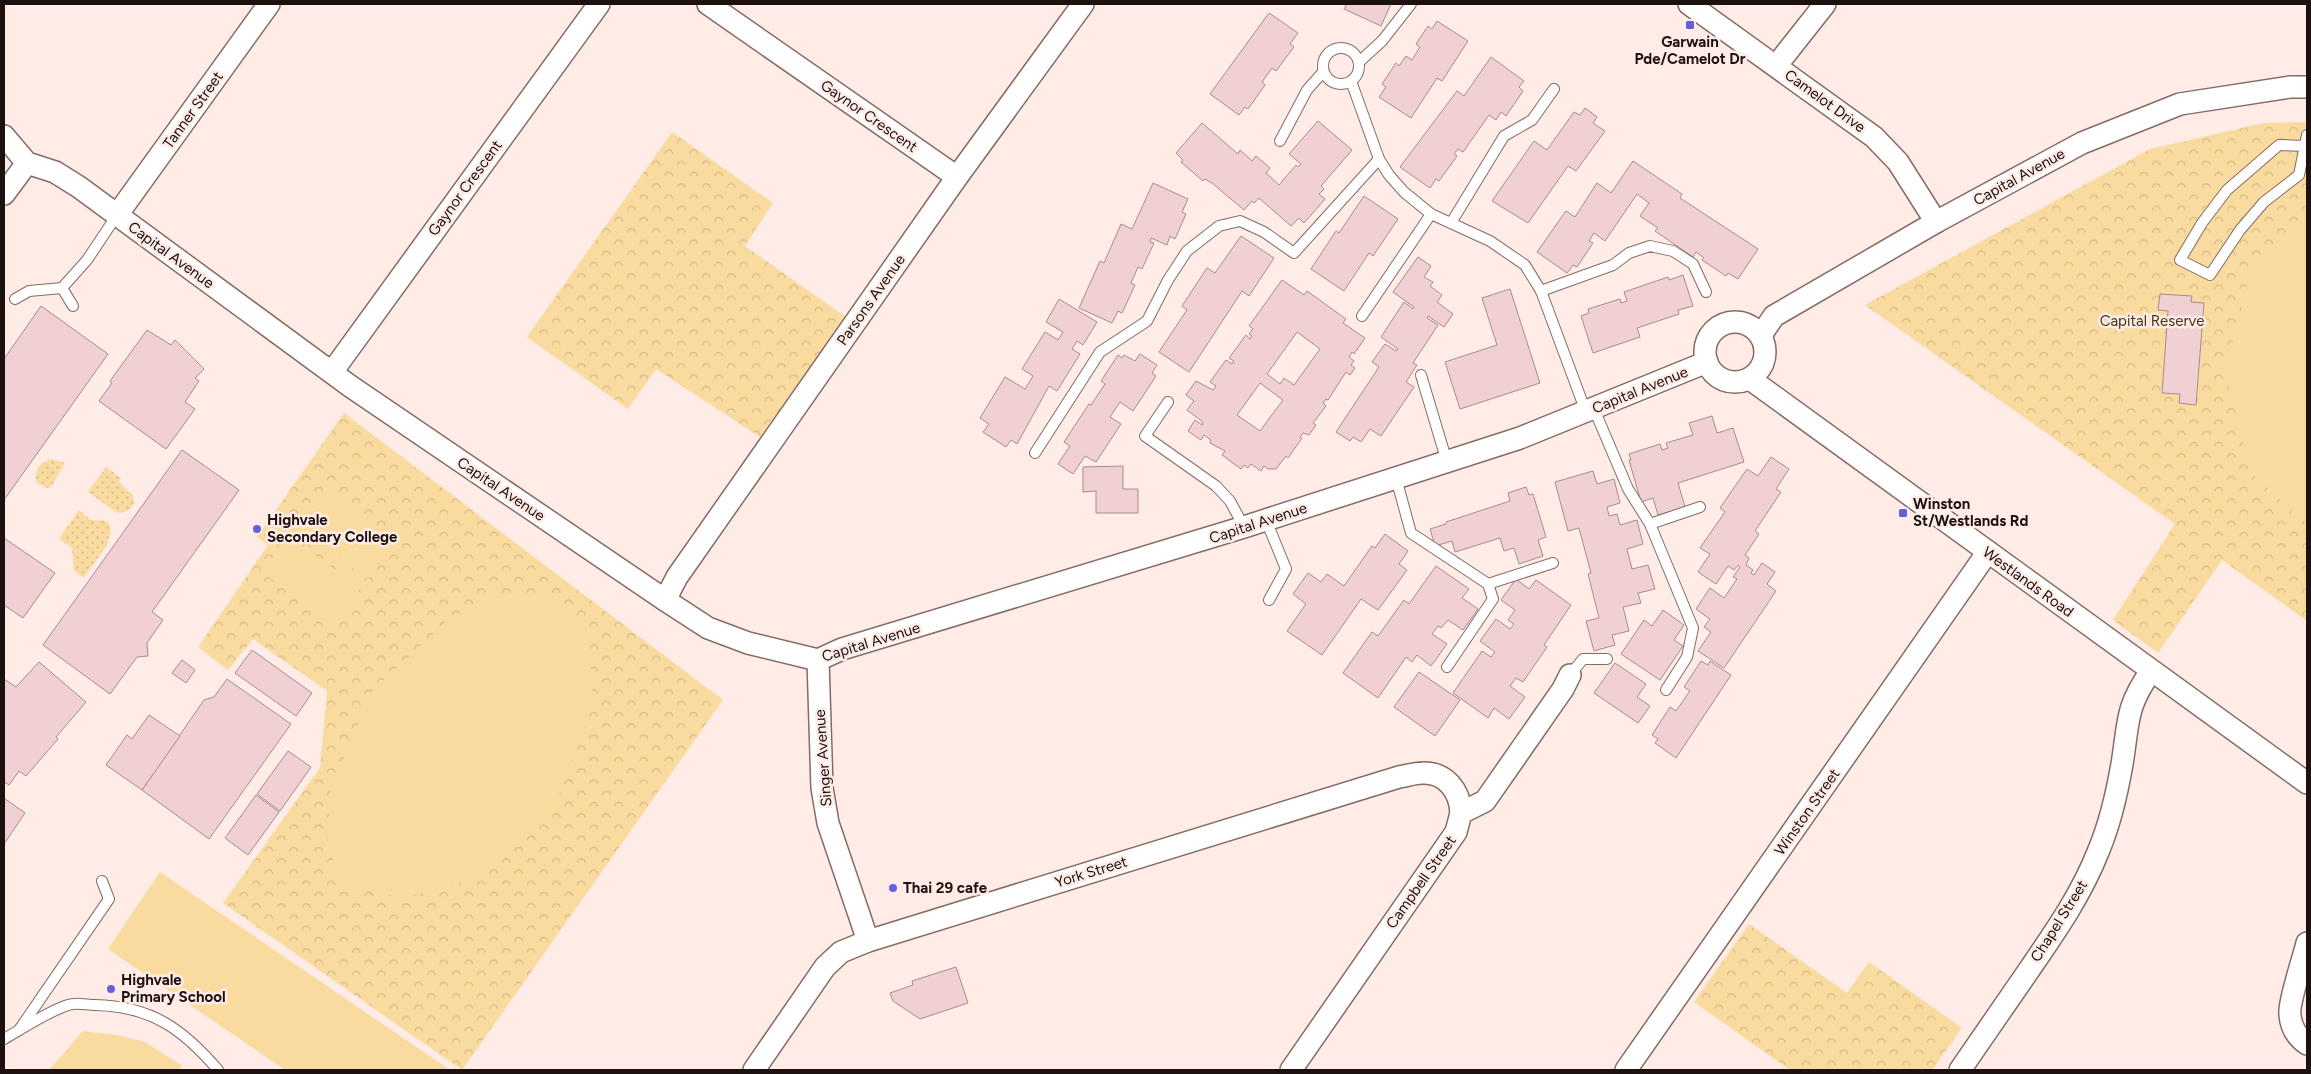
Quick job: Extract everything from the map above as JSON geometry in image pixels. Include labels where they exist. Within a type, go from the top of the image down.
[{"type":"street","name":"Tanner Street","points":[[117,216],[268,4]]},
{"type":"street","name":"Gaynor Crescent","points":[[332,372],[599,4]]},
{"type":"street","name":"Gaynor Crescent","points":[[708,4],[957,177]]},
{"type":"street","name":"Parsons Avenue","points":[[664,600],[677,578],[957,177],[1083,4]]},
{"type":"street","name":"Camelot Drive","points":[[1689,4],[1874,137],[1898,162],[1936,222]]},
{"type":"street","points":[[1776,66],[1825,4]]},
{"type":"street","name":"Capital Avenue","points":[[1761,335],[1774,316],[1936,222],[2082,142],[2180,104],[2290,86],[2307,87]]},
{"type":"street","points":[[4,136],[27,163],[4,194]]},
{"type":"street","name":"Capital Avenue","points":[[27,163],[55,172],[79,187],[332,372],[664,600],[708,628],[748,643],[818,660],[842,649],[1244,527],[1520,438],[1707,362]]},
{"type":"street","points":[[1730,322],[1740,322],[1750,326],[1761,335],[1765,345],[1766,355],[1763,365],[1750,379],[1740,382],[1724,380],[1712,370],[1707,362],[1705,352],[1707,342],[1720,326],[1730,322]]},
{"type":"street","name":"Westlands Road","points":[[1750,379],[1987,553],[2307,783]]},
{"type":"street","name":"Winston Street","points":[[1626,1070],[1987,553]]},
{"type":"street","name":"Singer Avenue","points":[[818,660],[822,788],[828,823],[868,941]]},
{"type":"street","name":"Chapel Street","points":[[1960,1070],[2068,912],[2085,881],[2099,851],[2111,814],[2122,764],[2128,716],[2132,702],[2151,671]]},
{"type":"street","points":[[1461,813],[1485,802],[1563,689],[1570,675]]},
{"type":"street","name":"York Street","points":[[754,1070],[825,967],[841,952],[868,941],[1399,777],[1422,772],[1438,775],[1449,782],[1461,802],[1461,813]]},
{"type":"street","name":"Campbell Street","points":[[1291,1070],[1456,832],[1461,813]]},
{"type":"street","points":[[2307,943],[2289,1013],[2293,1028],[2301,1040],[2307,1044]]},
{"type":"lane","points":[[1323,72],[1331,82],[1337,84],[1351,82],[1357,74],[1359,62],[1382,41],[1411,4]]},
{"type":"lane","points":[[1280,141],[1307,90],[1323,72],[1324,58],[1331,50],[1346,48],[1352,51],[1359,62]]},
{"type":"lane","points":[[1351,82],[1379,159],[1389,175],[1404,192],[1432,214],[1490,241],[1525,265],[1541,291],[1590,411],[1628,489],[1650,524],[1693,628],[1687,657],[1666,690]]},
{"type":"lane","points":[[1451,223],[1504,136],[1532,120],[1554,89]]},
{"type":"lane","points":[[2305,146],[2279,145],[2227,190],[2202,223],[2180,260],[2210,275],[2240,230],[2264,202],[2299,175],[2305,146],[2307,135]]},
{"type":"lane","points":[[1035,453],[1100,352],[1147,321],[1168,280],[1188,251],[1219,226],[1240,221],[1264,232],[1294,253],[1379,159]]},
{"type":"lane","points":[[1362,316],[1432,214]]},
{"type":"lane","points":[[15,299],[29,291],[62,288],[87,260],[117,216]]},
{"type":"lane","points":[[1541,291],[1612,265],[1629,253],[1650,246],[1673,251],[1693,264],[1706,292]]},
{"type":"lane","points":[[62,288],[73,306]]},
{"type":"lane","points":[[1421,375],[1447,462]]},
{"type":"lane","points":[[1168,402],[1144,436],[1216,486],[1230,501],[1244,527]]},
{"type":"lane","points":[[1396,478],[1411,533],[1488,584],[1493,600],[1447,667]]},
{"type":"lane","points":[[1650,524],[1700,507]]},
{"type":"lane","points":[[1266,520],[1286,569],[1269,600]]},
{"type":"lane","points":[[1488,584],[1553,563]]},
{"type":"lane","points":[[1570,675],[1583,659],[1607,658]]},
{"type":"lane","points":[[18,1031],[110,899],[102,881]]},
{"type":"lane","points":[[4,1039],[69,1004],[105,1005],[144,1013],[172,1025],[198,1047],[218,1070]]},
{"type":"green space","name":"Capital Reserve","points":[[2307,122],[2307,621],[2222,560],[2158,653],[2113,620],[2175,524],[1865,305],[2150,149],[2264,123]]},
{"type":"green space","points":[[672,132],[773,203],[745,246],[846,317],[760,437],[656,369],[628,409],[527,337]]},
{"type":"green space","points":[[2307,218],[2307,524],[2251,473],[2225,371],[2253,264]]},
{"type":"green space","points":[[344,413],[723,700],[462,1070],[223,903],[320,768],[327,691],[253,639],[228,670],[198,647],[268,545],[257,537]]},
{"type":"green space","points":[[51,459],[65,463],[51,487],[46,488],[36,482],[36,474],[40,465]]},
{"type":"green space","points":[[106,467],[121,478],[119,482],[133,495],[133,505],[127,511],[116,512],[88,492]]},
{"type":"green space","points":[[321,490],[394,542],[368,579],[295,526]]},
{"type":"green space","points":[[79,510],[90,519],[109,523],[111,530],[107,545],[84,578],[74,571],[72,548],[59,539]]},
{"type":"green space","points":[[288,536],[361,588],[335,625],[262,572]]},
{"type":"green space","points":[[503,593],[556,594],[589,636],[593,706],[550,819],[466,881],[406,898],[345,885],[327,846],[330,792],[371,693],[450,618]]},
{"type":"green space","points":[[160,872],[450,1070],[285,1070],[108,949]]},
{"type":"green space","points":[[1749,924],[1847,993],[1869,962],[1962,1028],[1932,1070],[1790,1070],[1694,1002]]},
{"type":"green space","points":[[83,1031],[117,1035],[145,1042],[181,1065],[180,1070],[49,1070]]},
{"type":"building","points":[[1347,4],[1391,4],[1381,26],[1344,9]]},
{"type":"building","points":[[1269,13],[1298,33],[1290,44],[1294,47],[1276,71],[1272,68],[1262,82],[1265,85],[1248,109],[1245,107],[1239,115],[1210,94]]},
{"type":"building","points":[[1437,21],[1468,41],[1442,81],[1437,78],[1411,118],[1379,97],[1386,87],[1382,84],[1396,63],[1399,66],[1406,56],[1412,60],[1420,47],[1416,44],[1428,26],[1432,29]]},
{"type":"building","points":[[1491,57],[1524,81],[1519,87],[1523,91],[1506,116],[1501,112],[1496,120],[1489,115],[1463,152],[1458,149],[1454,154],[1457,156],[1439,181],[1436,179],[1430,188],[1400,167],[1457,91],[1464,96]]},
{"type":"building","points":[[1585,108],[1597,117],[1593,123],[1605,131],[1576,171],[1568,166],[1528,223],[1492,201],[1534,141],[1547,150],[1574,112],[1580,115]]},
{"type":"building","points":[[1318,121],[1352,150],[1321,186],[1324,189],[1319,194],[1325,199],[1304,223],[1299,218],[1291,226],[1259,198],[1254,203],[1252,201],[1244,210],[1212,183],[1205,179],[1203,181],[1181,162],[1183,160],[1176,153],[1202,123],[1238,154],[1240,150],[1252,161],[1256,156],[1270,168],[1266,173],[1279,185],[1296,165],[1298,167],[1301,164],[1289,154]]},
{"type":"building","points":[[1633,161],[1682,194],[1680,198],[1758,249],[1738,279],[1728,273],[1726,276],[1702,260],[1704,258],[1696,252],[1693,257],[1655,231],[1658,228],[1640,216],[1649,203],[1637,194],[1605,241],[1594,233],[1589,241],[1593,243],[1577,267],[1573,265],[1567,273],[1537,252],[1566,211],[1575,217],[1597,183],[1611,193]]},
{"type":"building","points":[[1153,183],[1188,199],[1182,212],[1186,214],[1175,239],[1170,236],[1167,245],[1151,238],[1150,242],[1154,243],[1142,269],[1138,267],[1131,283],[1135,285],[1122,313],[1118,311],[1112,323],[1079,308],[1100,261],[1104,263],[1121,224],[1132,229]]},
{"type":"building","points":[[1364,196],[1398,219],[1373,256],[1369,253],[1344,291],[1311,269],[1336,231],[1339,233]]},
{"type":"building","points":[[1241,236],[1274,258],[1249,296],[1242,291],[1189,372],[1159,352],[1187,310],[1182,306],[1207,268],[1215,273]]},
{"type":"building","points":[[1418,257],[1431,266],[1424,277],[1433,282],[1430,286],[1442,295],[1437,302],[1453,314],[1444,327],[1428,316],[1427,318],[1438,325],[1413,363],[1417,365],[1406,382],[1414,387],[1381,436],[1370,429],[1361,442],[1353,437],[1350,441],[1336,432],[1379,367],[1372,362],[1385,344],[1396,351],[1398,349],[1381,337],[1404,302],[1413,309],[1414,307],[1393,292]]},
{"type":"building","points":[[1683,275],[1693,306],[1678,310],[1679,314],[1637,328],[1640,337],[1593,353],[1581,316],[1589,313],[1588,309],[1620,299],[1621,303],[1627,301],[1624,292],[1668,277],[1669,280]]},
{"type":"building","points":[[1282,280],[1304,295],[1307,291],[1346,319],[1343,323],[1365,338],[1354,354],[1352,352],[1349,357],[1354,361],[1351,365],[1355,368],[1350,375],[1346,372],[1328,400],[1326,399],[1323,403],[1326,406],[1313,423],[1316,425],[1309,435],[1303,433],[1300,437],[1302,438],[1288,458],[1286,456],[1276,469],[1268,469],[1264,466],[1261,471],[1251,464],[1248,468],[1244,465],[1241,469],[1222,455],[1225,451],[1210,443],[1211,440],[1204,435],[1201,440],[1188,431],[1195,420],[1202,425],[1203,422],[1187,410],[1194,401],[1186,395],[1196,381],[1213,390],[1216,386],[1210,382],[1226,360],[1232,364],[1234,361],[1229,358],[1246,335],[1250,339],[1252,336],[1249,334],[1253,329],[1249,326]],"holes":[[[1297,332],[1320,349],[1294,385],[1284,378],[1280,384],[1267,374]],[[1260,383],[1283,400],[1260,431],[1237,415]]]},
{"type":"building","points":[[1510,289],[1540,383],[1460,409],[1445,362],[1497,345],[1482,298]]},
{"type":"building","points":[[2160,294],[2192,296],[2191,302],[2204,303],[2196,405],[2179,403],[2180,394],[2162,393],[2168,311],[2158,310]]},
{"type":"building","points":[[1059,299],[1097,322],[1083,345],[1077,341],[1072,349],[1080,354],[1057,391],[1049,386],[1017,444],[1011,440],[1006,447],[983,432],[989,424],[980,418],[1005,377],[1025,389],[1033,376],[1022,369],[1045,332],[1058,340],[1063,332],[1046,322]]},
{"type":"building","points":[[41,306],[108,354],[4,500],[4,359]]},
{"type":"building","points":[[147,330],[171,345],[175,340],[204,369],[195,378],[199,381],[185,402],[195,409],[166,449],[99,401],[112,383],[110,381]]},
{"type":"building","points":[[1140,354],[1157,365],[1152,373],[1156,376],[1133,411],[1120,402],[1110,417],[1121,424],[1096,462],[1085,456],[1073,474],[1058,464],[1070,446],[1064,442],[1089,404],[1091,405],[1105,384],[1101,381],[1118,355],[1122,358],[1124,355],[1135,361]]},
{"type":"building","points":[[1712,416],[1717,433],[1733,428],[1744,462],[1678,483],[1685,507],[1658,515],[1653,498],[1641,502],[1629,454],[1660,444],[1662,450],[1668,448],[1666,443],[1693,435],[1689,423]]},
{"type":"building","points":[[182,450],[239,490],[152,612],[163,620],[147,643],[148,656],[137,657],[110,694],[43,645]]},
{"type":"building","points":[[1771,457],[1789,469],[1776,489],[1781,492],[1755,531],[1759,534],[1745,555],[1749,558],[1746,565],[1753,570],[1751,573],[1754,575],[1762,563],[1775,572],[1767,584],[1776,591],[1724,668],[1698,651],[1711,632],[1704,627],[1710,619],[1696,609],[1710,588],[1724,598],[1737,579],[1733,577],[1740,567],[1738,565],[1734,570],[1728,566],[1716,584],[1698,572],[1710,554],[1700,548],[1725,512],[1720,508],[1747,469],[1758,476]]},
{"type":"building","points":[[1123,466],[1123,489],[1138,489],[1138,513],[1096,513],[1096,491],[1083,492],[1083,467]]},
{"type":"building","points":[[1593,471],[1597,484],[1614,479],[1620,503],[1607,507],[1609,516],[1617,514],[1620,525],[1637,520],[1643,544],[1627,549],[1632,569],[1648,565],[1655,589],[1638,593],[1641,603],[1623,607],[1629,631],[1612,635],[1615,645],[1594,651],[1586,621],[1599,618],[1588,574],[1591,573],[1579,528],[1568,531],[1555,482]]},
{"type":"building","points":[[1526,487],[1529,495],[1533,494],[1546,537],[1538,540],[1543,556],[1519,564],[1514,548],[1504,551],[1500,538],[1455,552],[1452,541],[1435,546],[1430,529],[1510,501],[1508,493]]},
{"type":"building","points":[[1385,534],[1408,551],[1399,564],[1407,570],[1378,610],[1361,599],[1322,655],[1287,631],[1306,604],[1293,594],[1308,573],[1321,582],[1327,574],[1344,586],[1372,546],[1375,548]]},
{"type":"building","points":[[4,538],[55,573],[23,618],[4,605]]},
{"type":"building","points":[[1436,566],[1469,589],[1462,598],[1478,609],[1463,630],[1448,620],[1441,628],[1438,626],[1432,634],[1447,644],[1431,666],[1417,655],[1412,662],[1406,657],[1378,698],[1343,673],[1372,632],[1378,636],[1404,600],[1409,604]]},
{"type":"building","points":[[1516,579],[1529,589],[1536,580],[1571,605],[1544,645],[1547,647],[1523,682],[1516,678],[1510,686],[1525,697],[1509,719],[1494,708],[1488,718],[1453,693],[1482,651],[1491,657],[1495,652],[1480,641],[1496,619],[1510,629],[1514,624],[1508,620],[1515,610],[1501,600]]},
{"type":"building","points":[[1663,610],[1684,625],[1674,640],[1683,646],[1660,680],[1621,654],[1644,620],[1652,626]]},
{"type":"building","points":[[252,650],[312,693],[296,716],[235,673]]},
{"type":"building","points":[[182,660],[195,670],[186,683],[172,673]]},
{"type":"building","points":[[1701,661],[1708,665],[1710,661],[1731,675],[1676,758],[1655,743],[1658,739],[1652,735],[1670,707],[1676,711],[1690,691],[1684,687]]},
{"type":"building","points":[[39,662],[86,702],[56,737],[58,739],[26,776],[19,771],[9,785],[4,782],[4,679],[16,687]]},
{"type":"building","points":[[1615,663],[1646,684],[1637,697],[1650,706],[1638,723],[1594,693]]},
{"type":"building","points":[[1419,672],[1460,700],[1435,736],[1394,707]]},
{"type":"building","points":[[227,679],[291,724],[209,839],[142,790],[204,700],[214,697]]},
{"type":"building","points":[[149,715],[180,736],[142,790],[106,765],[127,735],[132,739]]},
{"type":"building","points":[[288,751],[311,767],[280,811],[257,794]]},
{"type":"building","points":[[256,795],[279,812],[248,855],[225,838]]},
{"type":"building","points":[[4,798],[25,813],[4,844]]},
{"type":"building","points":[[956,967],[968,1003],[920,1019],[893,1001],[890,993],[913,985],[912,981]]},
{"type":"place","name":"Garwain Pde/Camelot Dr","points":[[1690,25]]},
{"type":"place","name":"Winston St/Westlands Rd","points":[[1903,513]]},
{"type":"place","name":"Highvale Secondary College","points":[[257,529]]},
{"type":"place","name":"Thai 29 cafe","points":[[893,888]]},
{"type":"place","name":"Highvale Primary School","points":[[111,989]]}]
